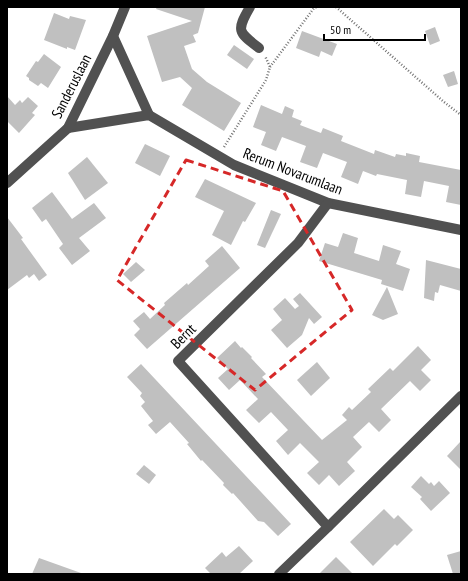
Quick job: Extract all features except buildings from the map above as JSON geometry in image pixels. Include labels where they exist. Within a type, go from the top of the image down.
[{"type":"street","name":"Sanderuslaan","points":[[7,183],[68,128],[113,36],[125,7]]},
{"type":"street","points":[[250,7],[243,20],[241,28],[243,35],[259,48]]},
{"type":"street","points":[[68,128],[149,115],[113,36]]},
{"type":"street","name":"Rerum Novarumlaan","points":[[149,115],[234,165],[328,203],[461,230]]},
{"type":"street","name":"Bernt","points":[[328,203],[298,244],[178,361],[328,527]]},
{"type":"street","points":[[279,574],[461,396]]},
{"type":"path","points":[[218,156],[266,80],[270,66],[314,8],[317,7]]},
{"type":"path","points":[[336,7],[444,102],[461,115]]},
{"type":"path","points":[[259,48],[265,55],[270,66]]},
{"type":"highlighted area","points":[[186,160],[283,191],[352,310],[255,390],[117,280]]}]
